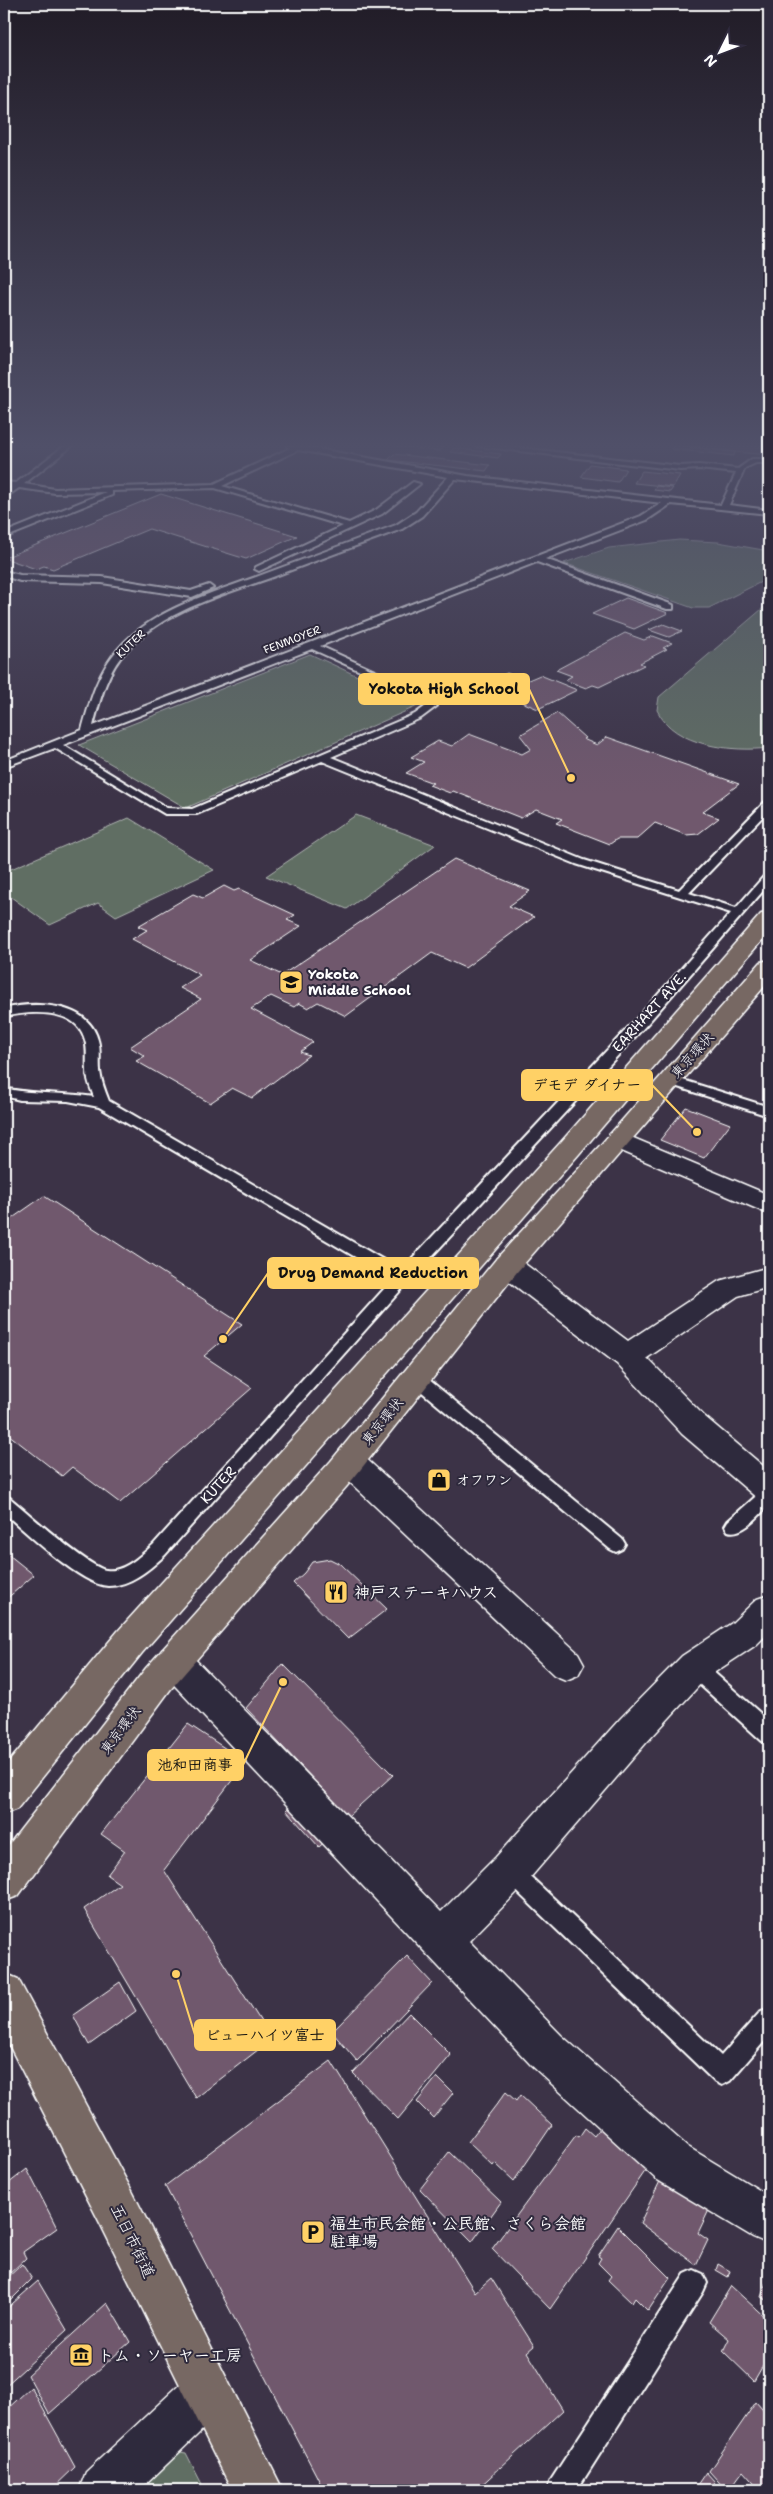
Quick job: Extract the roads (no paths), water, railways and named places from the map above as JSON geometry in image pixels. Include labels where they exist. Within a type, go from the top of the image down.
[{"type":"main road","points":[[4,1796],[130,1642],[570,1148],[769,919]]},
{"type":"main road","name":"東京環状","points":[[4,1882],[174,1661],[349,1462],[507,1265],[619,1140],[769,967]]},
{"type":"main road","name":"五日市街道","points":[[4,1993],[116,2206],[207,2392],[258,2490]]},
{"type":"street","points":[[619,1140],[769,1205]]},
{"type":"street","points":[[507,1265],[627,1356],[694,1425],[769,1490]]},
{"type":"street","points":[[627,1356],[729,1288],[769,1277]]},
{"type":"street","points":[[349,1462],[566,1664]]},
{"type":"street","points":[[442,1940],[510,1871],[633,1731],[694,1667],[744,1634],[769,1610]]},
{"type":"street","points":[[174,1661],[546,2050],[672,2163],[769,2221]]},
{"type":"street","points":[[104,2490],[207,2392]]},
{"type":"lane","points":[[4,574],[20,578],[102,580],[192,594],[250,574],[274,562]]},
{"type":"lane","name":"KUTER","points":[[86,731],[96,695],[107,671],[123,649],[144,631],[173,613],[214,595],[302,562]]},
{"type":"lane","name":"FENMOYER","points":[[86,731],[528,562]]},
{"type":"lane","points":[[546,562],[670,607]]},
{"type":"lane","points":[[55,744],[165,811],[193,812],[418,716],[432,706],[420,695],[312,645]]},
{"type":"lane","points":[[4,764],[86,731]]},
{"type":"lane","points":[[322,757],[580,862],[738,912]]},
{"type":"lane","points":[[681,894],[769,804]]},
{"type":"lane","name":"EARHART AVE.","points":[[403,1278],[643,1020],[769,877]]},
{"type":"lane","points":[[4,1013],[31,1008],[53,1010],[70,1015],[82,1025],[90,1036],[94,1076],[103,1103]]},
{"type":"lane","points":[[670,1080],[769,1112]]},
{"type":"lane","points":[[4,1092],[20,1096],[68,1097],[103,1103],[403,1278]]},
{"type":"lane","name":"KUTER","points":[[4,1504],[87,1570],[105,1578],[122,1576],[144,1564],[160,1550],[403,1278]]},
{"type":"lane","points":[[416,1378],[616,1544]]},
{"type":"lane","points":[[734,1526],[769,1496]]},
{"type":"lane","points":[[694,1667],[769,1734]]},
{"type":"lane","points":[[510,1871],[722,2073],[769,2019]]},
{"type":"lane","points":[[561,2490],[694,2283]]},
{"type":"place","name":"Yokota High School","points":[[571,778]]},
{"type":"place","name":"Yokota Middle School","points":[[291,982]]},
{"type":"place","name":"デモデ ダイナー","points":[[697,1132]]},
{"type":"place","name":"Drug Demand Reduction","points":[[223,1339]]},
{"type":"place","name":"オフワン","points":[[439,1480]]},
{"type":"place","name":"神戸ステーキハウス","points":[[336,1592]]},
{"type":"place","name":"池和田商事","points":[[283,1682]]},
{"type":"place","name":"ビューハイツ富士","points":[[176,1974]]},
{"type":"place","name":"福生市民会館・公民館、さくら会館 駐車場","points":[[313,2232]]},
{"type":"place","name":"トム・ソーヤー工房","points":[[81,2355]]}]
